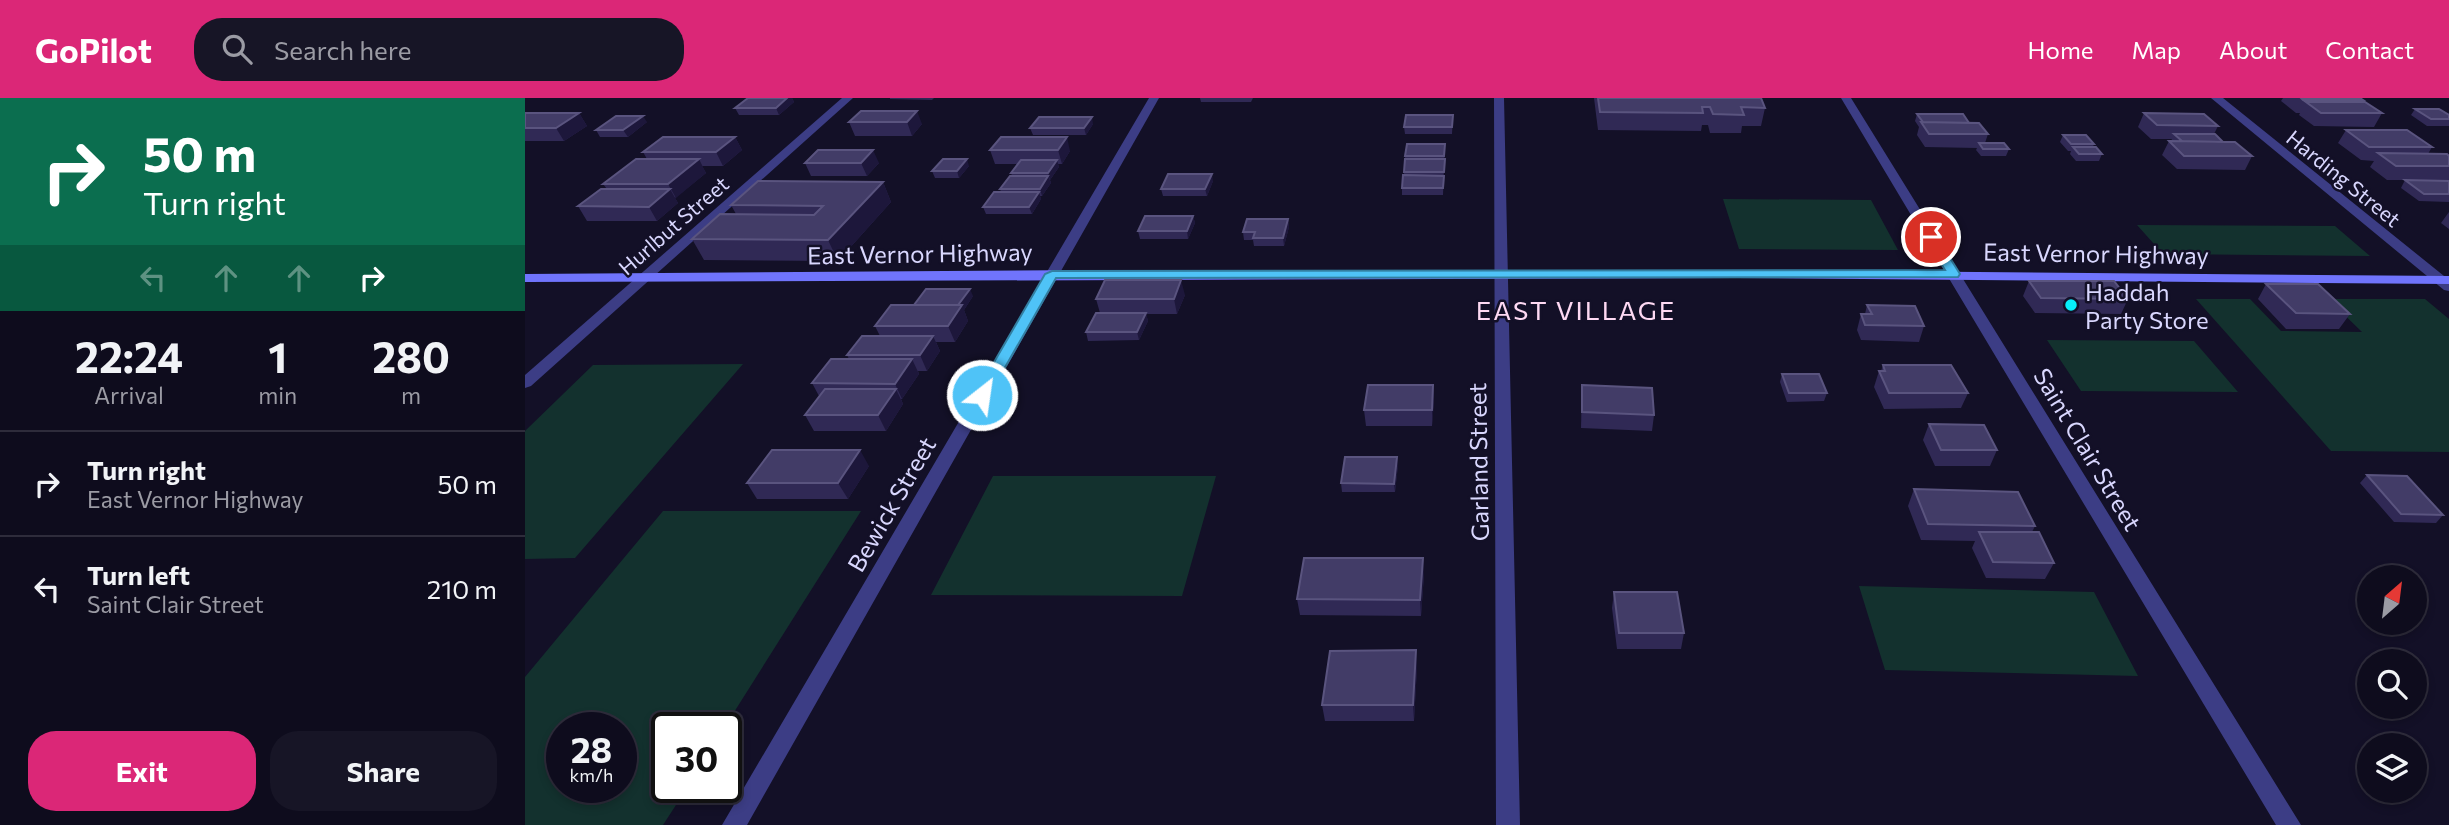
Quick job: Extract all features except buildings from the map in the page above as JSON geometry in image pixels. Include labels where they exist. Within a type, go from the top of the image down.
[{"type":"street","name":"Hurlbut Street","points":[[525,383],[848,98]]},
{"type":"street","name":"Bewick Street","points":[[734,825],[1154,98]]},
{"type":"street","name":"Garland Street","points":[[1499,98],[1508,825]]},
{"type":"street","name":"Saint Clair Street","points":[[1846,98],[2289,825]]},
{"type":"street","name":"Harding Street","points":[[2216,98],[2446,283]]},
{"type":"street","name":"East Vernor Highway","points":[[525,278],[1052,274],[1954,274],[2446,283]]},
{"type":"green space","points":[[1723,199],[1871,200],[1898,250],[1739,249]]},
{"type":"green space","points":[[2137,225],[2335,226],[2370,256],[2163,254]]},
{"type":"green space","points":[[2196,299],[2250,299],[2281,331],[2362,332],[2328,299],[2425,299],[2449,319],[2449,452],[2331,451]]},
{"type":"green space","points":[[2047,340],[2194,341],[2238,392],[2081,391]]},
{"type":"green space","points":[[743,364],[575,558],[525,559],[525,431],[593,365]]},
{"type":"green space","points":[[993,476],[1216,476],[1182,596],[931,595]]},
{"type":"green space","points":[[663,511],[861,511],[734,712],[651,712],[651,803],[677,803],[663,825],[525,825],[525,677]]},
{"type":"green space","points":[[1859,586],[2094,592],[2138,676],[1885,670]]},
{"type":"place","name":"Haddah Party Store","points":[[2071,305]]},
{"type":"district","name":"EAST VILLAGE","points":[[1576,309]]},
{"type":"route","points":[[982,395],[1052,274],[1954,274],[1931,237]]}]
